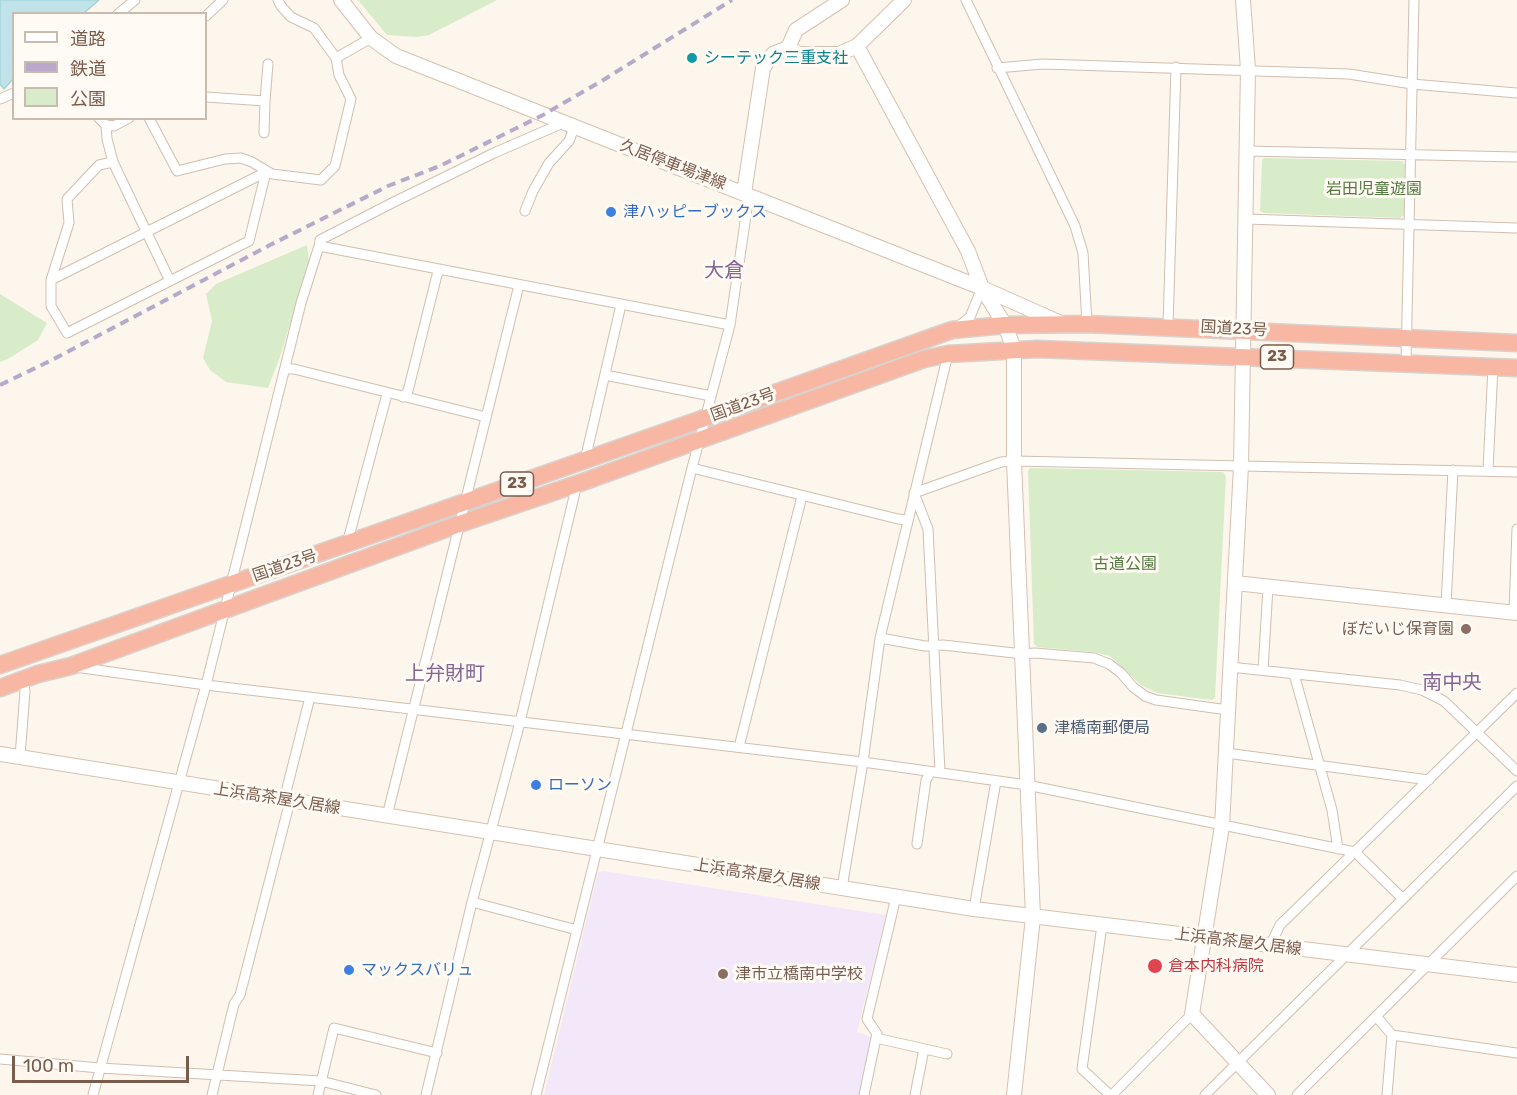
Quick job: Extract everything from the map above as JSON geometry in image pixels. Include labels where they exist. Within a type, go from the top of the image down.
[{"type":"highway","name":"国道23号","points":[[0,665],[952,330],[1005,325],[1087,324],[1517,343]]},
{"type":"highway","name":"国道23号","points":[[0,688],[71,666],[459,524],[924,359],[948,354],[1014,349],[1243,355],[1517,368]]},
{"type":"street","points":[[120,12],[135,0]]},
{"type":"street","points":[[207,15],[223,0]]},
{"type":"street","points":[[150,120],[177,171],[241,158],[272,174],[321,180],[335,166],[351,99],[339,75],[336,58],[314,28],[291,17],[280,6],[278,0]]},
{"type":"street","name":"久居停車場津線","points":[[341,0],[371,38],[382,48],[401,58],[982,288],[1063,324]]},
{"type":"street","points":[[536,1095],[699,440],[730,325],[763,68],[773,54],[788,48],[796,30],[842,0]]},
{"type":"street","points":[[788,48],[799,54],[839,54],[857,46],[904,0]]},
{"type":"street","points":[[966,0],[1075,226],[1083,252],[1087,324]]},
{"type":"street","points":[[1102,925],[1082,1069],[1111,1095],[1192,1014],[1222,826],[1241,466],[1248,69],[1244,0]]},
{"type":"street","points":[[1406,362],[1414,0]]},
{"type":"street","points":[[336,58],[371,38]]},
{"type":"street","points":[[857,46],[968,251],[982,288],[1005,325],[1014,349],[1014,461],[1033,917],[1014,1095]]},
{"type":"street","points":[[264,133],[268,64]]},
{"type":"street","points":[[997,68],[1043,64],[1248,69],[1349,74],[1412,84],[1517,93]]},
{"type":"street","points":[[1168,326],[1176,67]]},
{"type":"street","points":[[207,97],[265,101]]},
{"type":"street","points":[[102,122],[114,126],[125,120]]},
{"type":"street","points":[[102,122],[113,162],[170,281]]},
{"type":"street","points":[[93,1095],[180,783],[301,303],[320,240],[494,153],[569,125],[569,141],[549,163],[525,211]]},
{"type":"street","points":[[1247,151],[1517,157]]},
{"type":"street","points":[[113,162],[99,165],[67,199],[69,224],[51,280],[51,306],[67,333],[249,241],[266,172]]},
{"type":"street","points":[[51,280],[266,172]]},
{"type":"street","points":[[1246,219],[1517,228]]},
{"type":"street","points":[[319,246],[730,325]]},
{"type":"street","points":[[403,397],[408,392],[440,270]]},
{"type":"street","points":[[387,816],[519,285]]},
{"type":"street","points":[[952,330],[970,317],[982,288]]},
{"type":"street","points":[[585,460],[621,305]]},
{"type":"street","points":[[842,888],[863,762],[879,638],[948,354]]},
{"type":"street","points":[[1488,470],[1493,366]]},
{"type":"street","points":[[285,369],[294,369],[486,417]]},
{"type":"street","points":[[605,375],[711,396]]},
{"type":"street","points":[[347,544],[387,394]]},
{"type":"street","points":[[914,494],[1001,462],[1014,461],[1517,472]]},
{"type":"street","points":[[692,468],[907,520]]},
{"type":"street","points":[[1446,605],[1453,470]]},
{"type":"street","points":[[426,1095],[577,484]]},
{"type":"street","points":[[914,494],[928,529],[934,645],[935,772],[926,780],[917,844]]},
{"type":"street","points":[[739,747],[802,496]]},
{"type":"street","points":[[1235,583],[1515,612],[1517,529]]},
{"type":"street","points":[[1263,670],[1268,587]]},
{"type":"street","points":[[879,638],[925,646],[1094,658],[1109,664],[1145,696],[1156,700],[1228,710]]},
{"type":"street","points":[[71,666],[86,670],[206,685],[739,747],[1027,784],[1355,852],[1402,898]]},
{"type":"street","points":[[1230,667],[1400,685],[1422,690],[1444,700],[1517,771]]},
{"type":"street","points":[[1294,674],[1332,810],[1338,849]]},
{"type":"street","points":[[20,757],[25,691],[23,679]]},
{"type":"street","points":[[1270,946],[1280,926],[1517,693]]},
{"type":"street","points":[[212,1095],[234,1004],[240,995],[310,697]]},
{"type":"street","points":[[1226,753],[1428,780]]},
{"type":"street","name":"上浜高茶屋久居線","points":[[0,754],[974,909],[1517,975]]},
{"type":"street","points":[[974,909],[996,781]]},
{"type":"street","points":[[1205,1095],[1517,786]]},
{"type":"street","points":[[1297,1095],[1517,876]]},
{"type":"street","points":[[864,1095],[877,1034],[867,1019],[896,897]]},
{"type":"street","points":[[472,902],[578,930]]},
{"type":"street","points":[[1192,1014],[1268,1095]]},
{"type":"street","points":[[1376,1016],[1392,1035],[1517,1053]]},
{"type":"street","points":[[318,1095],[334,1028],[437,1053]]},
{"type":"street","points":[[1387,1095],[1392,1035]]},
{"type":"street","points":[[876,1038],[946,1054]]},
{"type":"street","points":[[915,1095],[924,1049]]},
{"type":"street","points":[[0,1059],[100,1068],[321,1081],[376,1095]]},
{"type":"shaded area","name":"津市立橋南中学校","points":[[598,872],[886,915],[857,1032],[872,1037],[860,1095],[544,1095]]},
{"type":"green space","points":[[358,0],[497,0],[429,35],[417,37],[387,35]]},
{"type":"green space","name":"岩田児童遊園","points":[[1264,158],[1402,161],[1405,165],[1404,215],[1400,218],[1264,213],[1260,211],[1262,160]]},
{"type":"green space","points":[[307,245],[309,261],[280,357],[268,388],[226,382],[210,370],[203,358],[212,321],[206,294],[216,284]]},
{"type":"green space","points":[[0,294],[47,323],[38,340],[0,362]]},
{"type":"green space","name":"古道公園","points":[[1030,468],[1223,472],[1226,476],[1215,697],[1212,700],[1157,693],[1141,685],[1110,656],[1093,652],[1037,647],[1034,644],[1028,471]]},
{"type":"water","points":[[0,0],[99,0],[85,12],[12,12],[12,80],[4,89],[0,84]]},
{"type":"railway","points":[[0,385],[388,186],[442,165],[543,115],[732,0]]},
{"type":"place","name":"シーテック三重支社","points":[[692,58]]},
{"type":"place","name":"津ハッピーブックス","points":[[611,212]]},
{"type":"place","name":"ぼだいじ保育園","points":[[1466,629]]},
{"type":"place","name":"津橋南郵便局","points":[[1042,728]]},
{"type":"place","name":"ローソン","points":[[536,785]]},
{"type":"place","name":"倉本内科病院","points":[[1155,966]]},
{"type":"place","name":"マックスバリュ","points":[[349,970]]},
{"type":"place","name":"津市立橋南中学校","points":[[723,974]]},
{"type":"district","name":"大倉","points":[[724,271]]},
{"type":"district","name":"上弁財町","points":[[445,674]]},
{"type":"district","name":"南中央","points":[[1452,683]]}]
